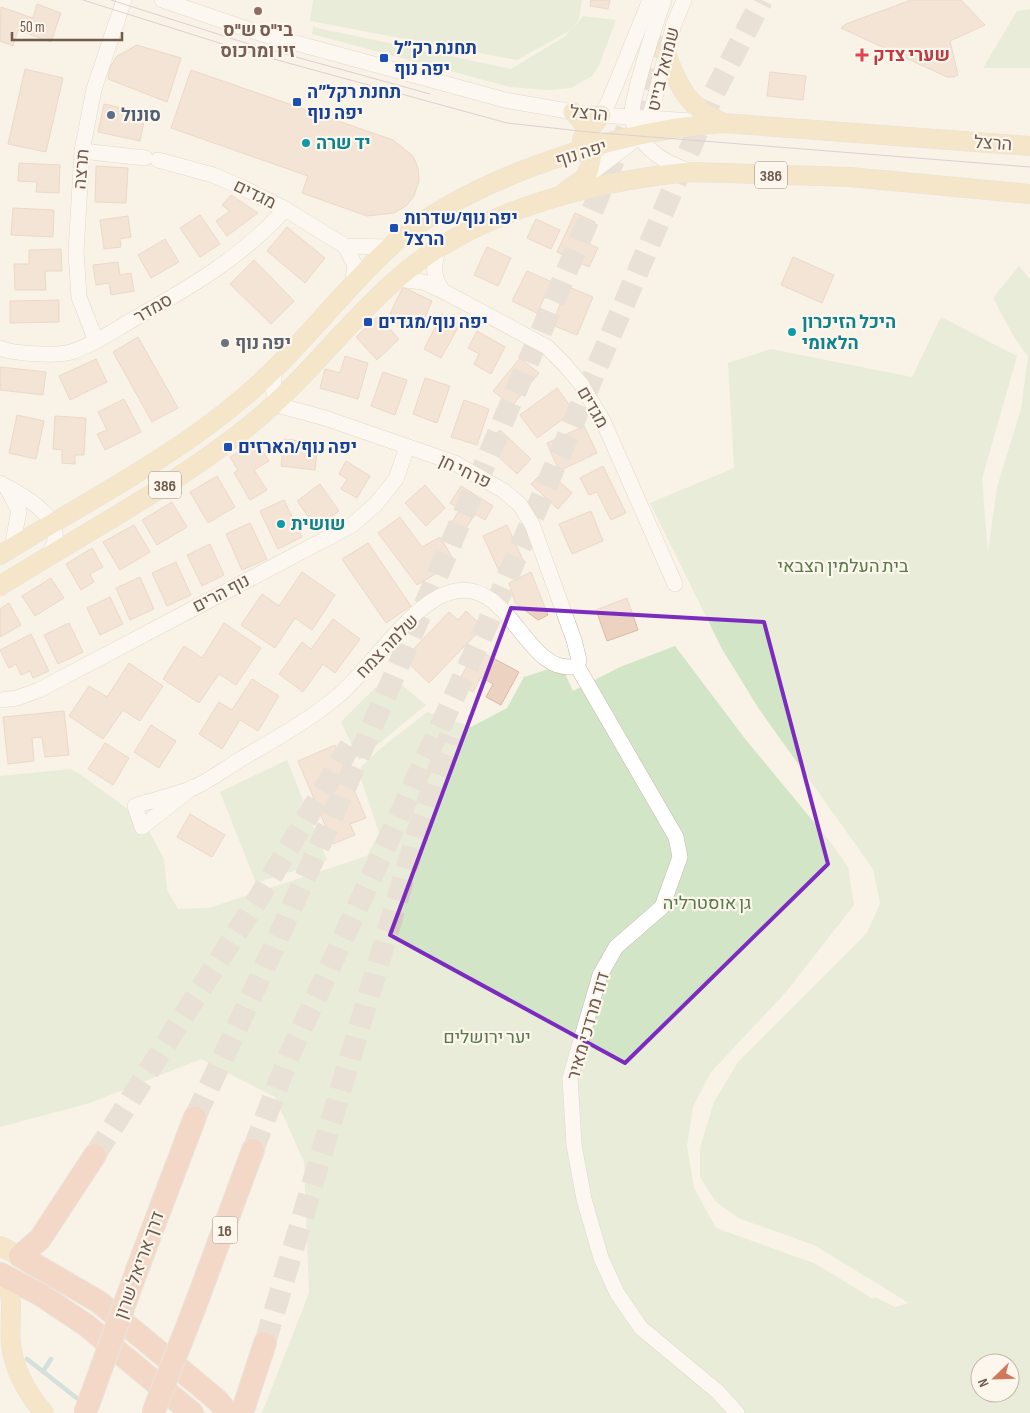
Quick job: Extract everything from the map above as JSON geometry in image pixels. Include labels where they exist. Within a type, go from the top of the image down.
[{"type":"highway","name":"דרך אריאל שרון","points":[[85,1413],[195,1117]]},
{"type":"highway","name":"16","points":[[153,1413],[194,1310],[253,1150]]},
{"type":"highway","points":[[95,1155],[40,1239],[20,1256],[99,1302],[217,1400],[228,1413]]},
{"type":"highway","points":[[1,1274],[41,1295],[86,1325],[192,1413]]},
{"type":"highway","points":[[242,1413],[265,1343]]},
{"type":"main road","points":[[666,53],[674,76],[693,106],[710,118],[724,123]]},
{"type":"main road","points":[[573,112],[591,140]]},
{"type":"main road","points":[[550,200],[586,177],[591,167],[591,140],[601,115]]},
{"type":"main road","name":"יפה נוף","points":[[6,551],[183,443],[244,397],[276,368],[389,247],[417,225],[450,205],[508,177],[558,159],[591,140],[640,136],[685,127],[724,123]]},
{"type":"main road","name":"הרצל","points":[[724,123],[1030,146]]},
{"type":"main road","name":"יפה נוף","points":[[0,586],[184,474],[249,426],[277,402],[397,279],[439,248],[484,222],[509,212],[638,179],[691,172]]},
{"type":"main road","name":"386","points":[[691,172],[850,178],[1030,194]]},
{"type":"main road","points":[[0,1246],[20,1256]]},
{"type":"main road","points":[[1,1274],[12,1300],[10,1331],[13,1358],[25,1388],[44,1413]]},
{"type":"street","name":"תרצה","points":[[96,341],[79,297],[76,252],[94,89],[124,0]]},
{"type":"street","name":"הרצל","points":[[162,0],[259,33],[532,106],[601,115],[724,123]]},
{"type":"street","points":[[601,115],[612,92],[636,29],[650,0]]},
{"type":"street","name":"שמואל בייט","points":[[664,0],[643,66],[632,117],[640,136],[651,151],[662,160],[691,172]]},
{"type":"street","name":"שמואל בייט","points":[[586,177],[640,136],[651,118],[666,53],[684,0]]},
{"type":"street","name":"מגדים","points":[[88,152],[152,159],[213,175],[284,209],[345,246],[389,247]]},
{"type":"street","name":"סמדר","points":[[0,348],[59,354],[81,349],[196,283],[244,248],[284,209]]},
{"type":"street","points":[[345,246],[355,265],[352,287]]},
{"type":"street","points":[[439,248],[434,272],[444,291]]},
{"type":"street","name":"מגדים","points":[[397,279],[423,282],[444,291],[547,347],[581,384],[603,421],[675,584]]},
{"type":"street","points":[[276,368],[273,381],[277,402]]},
{"type":"street","name":"פרחי חן","points":[[277,402],[287,409],[325,418],[455,463],[504,491],[520,505],[532,524],[574,640],[579,660],[577,666]]},
{"type":"street","name":"נוף הרים","points":[[0,700],[17,698],[39,690],[258,573],[334,536],[365,515],[386,492],[396,479],[407,447]]},
{"type":"street","points":[[3,485],[35,505],[52,523],[56,535],[55,543],[46,557]]},
{"type":"street","points":[[3,485],[16,500],[19,511],[6,551]]},
{"type":"street","name":"שלמה צמח","points":[[194,787],[318,711],[346,689],[400,629],[416,615],[437,599],[456,591],[472,590],[500,605],[522,632],[550,661],[564,668],[577,666]]},
{"type":"street","name":"דוד מרדכי מאיר","points":[[577,666],[676,837],[680,857],[662,907],[616,947],[600,975],[570,1078],[574,1145],[584,1199],[602,1258],[617,1293],[641,1328],[718,1392],[737,1413]]},
{"type":"highlighted area","points":[[511,608],[764,622],[828,864],[625,1063],[390,935]]},
{"type":"green space","points":[[313,0],[582,0],[579,19],[572,30],[583,16],[616,20],[600,63],[592,76],[571,88],[548,90],[510,87],[312,34],[313,27],[511,69],[564,37],[571,30],[517,60],[310,21]]},
{"type":"green space","points":[[1030,9],[1030,68],[983,68],[1017,11]]},
{"type":"green space","name":"יער ירושלים","points":[[1019,266],[1030,279],[1030,1413],[262,1413],[309,1293],[304,1162],[275,1097],[201,1059],[90,1103],[0,1127],[0,776],[71,769],[78,773],[143,820],[164,859],[167,890],[178,909],[209,908],[367,856],[379,833],[361,779],[361,767],[380,749],[427,712],[471,727],[507,708],[524,677],[561,665],[573,691],[620,667],[675,646],[746,740],[832,844],[848,867],[854,905],[786,992],[711,1072],[693,1107],[687,1146],[694,1188],[716,1228],[816,1264],[873,1299],[875,1297],[895,1307],[909,1303],[814,1245],[738,1218],[716,1202],[700,1177],[700,1148],[714,1102],[738,1062],[867,933],[880,903],[873,869],[759,709],[722,649],[650,503],[734,468],[728,363],[771,349],[912,377],[941,317],[1017,356],[982,479],[988,553],[997,487],[1021,409],[1028,357],[1013,335],[993,298]]},
{"type":"green space","points":[[389,674],[426,705],[359,760],[341,722]]},
{"type":"green space","points":[[287,760],[327,860],[256,883],[220,792]]},
{"type":"building","points":[[591,0],[610,0],[608,9],[590,6]]},
{"type":"building","points":[[911,0],[961,0],[985,25],[950,41],[958,75],[947,77],[841,28],[846,24]]},
{"type":"building","points":[[37,4],[61,13],[51,42],[18,30],[13,46],[0,41],[1,7],[33,18]]},
{"type":"building","points":[[137,45],[181,58],[167,102],[108,79],[110,67],[117,56]]},
{"type":"building","points":[[25,69],[63,78],[46,152],[8,144]]},
{"type":"building","name":"יד שרה","points":[[191,70],[393,140],[413,156],[418,168],[419,181],[414,196],[406,206],[394,213],[367,216],[302,193],[308,176],[171,128]]},
{"type":"building","points":[[770,72],[806,76],[803,100],[767,96]]},
{"type":"building","points":[[104,104],[146,113],[140,141],[98,132]]},
{"type":"building","points":[[19,163],[60,165],[59,193],[36,192],[37,182],[18,181]]},
{"type":"building","points":[[96,166],[128,168],[126,203],[95,202]]},
{"type":"building","points":[[231,195],[258,213],[227,236],[216,221],[230,211],[222,205]]},
{"type":"building","points":[[13,208],[54,210],[53,237],[11,235]]},
{"type":"building","points":[[575,213],[595,222],[586,242],[598,248],[589,267],[557,252]]},
{"type":"building","points":[[200,215],[220,244],[200,257],[180,228]]},
{"type":"building","points":[[128,216],[131,237],[120,239],[121,247],[104,249],[100,220]]},
{"type":"building","points":[[536,219],[560,230],[551,249],[527,238]]},
{"type":"building","points":[[287,227],[325,258],[305,283],[267,251]]},
{"type":"building","points":[[165,239],[179,262],[151,278],[138,255]]},
{"type":"building","points":[[487,247],[511,258],[498,286],[474,275]]},
{"type":"building","points":[[61,249],[62,271],[45,271],[46,290],[15,290],[14,264],[29,264],[29,250]]},
{"type":"building","points":[[793,257],[834,275],[822,303],[781,285]]},
{"type":"building","points":[[254,260],[294,301],[271,324],[230,284]]},
{"type":"building","points":[[118,262],[120,275],[131,273],[134,291],[111,295],[109,283],[96,285],[93,265]]},
{"type":"building","points":[[527,271],[552,282],[537,313],[512,301]]},
{"type":"building","points":[[567,286],[593,297],[577,335],[552,325]]},
{"type":"building","points":[[403,287],[432,301],[420,328],[390,314]]},
{"type":"building","points":[[59,300],[59,322],[10,323],[10,301]]},
{"type":"building","points":[[442,314],[460,324],[441,358],[424,349]]},
{"type":"building","points":[[378,316],[399,339],[377,360],[356,337]]},
{"type":"building","points":[[477,331],[505,347],[491,374],[474,364],[479,354],[468,348]]},
{"type":"building","points":[[138,337],[178,408],[152,422],[113,352]]},
{"type":"building","points":[[345,356],[368,363],[358,399],[320,388],[325,369],[340,373]]},
{"type":"building","points":[[520,358],[539,373],[512,406],[493,391]]},
{"type":"building","points":[[96,359],[107,382],[70,400],[59,376]]},
{"type":"building","points":[[0,367],[46,372],[43,395],[0,390]]},
{"type":"building","points":[[383,372],[407,380],[395,415],[371,406]]},
{"type":"building","points":[[425,378],[450,386],[437,423],[413,414]]},
{"type":"building","points":[[557,388],[574,411],[537,438],[520,415]]},
{"type":"building","points":[[124,399],[141,432],[105,450],[97,434],[107,430],[98,412]]},
{"type":"building","points":[[464,400],[489,409],[477,445],[451,437]]},
{"type":"building","points":[[17,415],[44,421],[36,459],[9,453]]},
{"type":"building","points":[[55,416],[86,418],[84,455],[75,455],[75,464],[62,463],[62,450],[53,449]]},
{"type":"building","points":[[584,426],[597,453],[559,471],[547,443]]},
{"type":"building","points":[[500,430],[531,459],[517,474],[486,445]]},
{"type":"building","points":[[284,439],[318,443],[315,470],[281,466]]},
{"type":"building","points":[[256,441],[269,461],[254,470],[267,490],[250,500],[234,473],[238,470],[230,457]]},
{"type":"building","points":[[346,461],[370,476],[357,498],[341,489],[347,479],[339,474]]},
{"type":"building","points":[[603,466],[626,513],[611,520],[597,492],[589,495],[580,478]]},
{"type":"building","points":[[546,469],[572,493],[558,509],[531,484]]},
{"type":"building","points":[[217,476],[235,507],[208,523],[190,492]]},
{"type":"building","points":[[320,484],[339,511],[316,527],[297,501]]},
{"type":"building","points":[[425,485],[445,508],[426,526],[405,503]]},
{"type":"building","points":[[461,486],[493,506],[485,520],[475,514],[465,530],[452,522],[460,509],[450,503]]},
{"type":"building","name":"שושית","points":[[284,500],[302,537],[278,549],[260,511]]},
{"type":"building","points":[[172,502],[187,527],[157,545],[142,520]]},
{"type":"building","points":[[591,511],[603,541],[572,554],[559,524]]},
{"type":"building","points":[[400,517],[422,547],[440,537],[455,562],[417,585],[378,533]]},
{"type":"building","points":[[250,523],[267,559],[242,570],[226,534]]},
{"type":"building","points":[[134,525],[150,552],[120,570],[103,542]]},
{"type":"building","points":[[507,525],[523,560],[499,571],[483,536]]},
{"type":"building","points":[[368,543],[411,606],[386,623],[342,559]]},
{"type":"building","points":[[210,544],[224,575],[202,586],[187,555]]},
{"type":"building","points":[[92,548],[103,567],[90,574],[94,582],[81,590],[66,564]]},
{"type":"building","points":[[176,562],[191,595],[167,606],[152,573]]},
{"type":"building","points":[[302,572],[335,595],[312,630],[295,618],[275,648],[241,625],[262,594],[279,606]]},
{"type":"building","points":[[531,572],[548,615],[538,620],[515,603],[509,583]]},
{"type":"building","points":[[140,577],[154,609],[130,620],[116,588]]},
{"type":"building","points":[[51,578],[64,598],[35,616],[22,596]]},
{"type":"building","points":[[110,597],[123,624],[100,635],[87,608]]},
{"type":"building","points":[[627,598],[638,630],[607,641],[596,610]]},
{"type":"building","points":[[9,603],[21,625],[0,637],[0,609]]},
{"type":"building","points":[[466,611],[483,627],[429,683],[404,659],[449,612],[458,620]]},
{"type":"building","points":[[333,619],[360,639],[335,673],[323,664],[303,692],[279,674],[302,642],[311,649]]},
{"type":"building","points":[[69,623],[83,652],[58,664],[44,635]]},
{"type":"building","points":[[224,623],[261,648],[236,685],[219,674],[199,703],[163,679],[184,646],[202,658]]},
{"type":"building","points":[[31,634],[49,671],[33,678],[30,671],[21,675],[16,664],[9,668],[0,650]]},
{"type":"building","points":[[476,649],[519,672],[501,705],[486,697],[493,684],[481,677],[473,692],[457,684]]},
{"type":"building","points":[[129,663],[163,686],[140,721],[123,710],[103,739],[69,716],[89,686],[107,697]]},
{"type":"building","points":[[252,679],[279,696],[258,731],[240,720],[222,749],[199,734],[219,702],[232,710]]},
{"type":"building","points":[[64,711],[69,755],[45,757],[42,737],[32,738],[34,761],[8,764],[3,717]]},
{"type":"building","points":[[151,725],[176,741],[159,768],[134,752]]},
{"type":"building","points":[[105,743],[129,758],[113,785],[88,769]]},
{"type":"building","points":[[335,745],[366,818],[350,824],[355,835],[333,844],[298,761]]},
{"type":"building","points":[[190,814],[225,835],[212,857],[177,837]]},
{"type":"waterway","points":[[27,1359],[83,1403]]},
{"type":"waterway","points":[[44,1370],[51,1359]]},
{"type":"tunnel","points":[[253,1150],[289,1056],[488,623],[713,95],[762,0]]},
{"type":"tunnel","points":[[195,1117],[371,729],[650,75],[669,39]]},
{"type":"tunnel","points":[[265,1343],[416,837],[450,736]]},
{"type":"tunnel","points":[[95,1155],[258,899],[350,746]]},
{"type":"tram line","points":[[83,0],[248,52],[507,123],[589,132],[1030,167]]},
{"type":"tram line","points":[[111,0],[249,44],[430,94]]},
{"type":"place","name":"בי\"ס ש\"ס זיו ומרכוס","points":[[258,11]]},
{"type":"place","name":"שערי צדק","points":[[862,55]]},
{"type":"place","name":"תחנת רק״ל יפה נוף","points":[[384,58]]},
{"type":"place","name":"תחנת רקל״ה יפה נוף","points":[[297,102]]},
{"type":"place","name":"סונול","points":[[111,115]]},
{"type":"place","name":"יד שרה","points":[[306,143]]},
{"type":"place","name":"יפה נוף/שדרות הרצל","points":[[394,228]]},
{"type":"place","name":"יפה נוף/מגדים","points":[[368,322]]},
{"type":"place","name":"היכל הזיכרון הלאומי","points":[[792,332]]},
{"type":"place","name":"יפה נוף","points":[[225,343]]},
{"type":"place","name":"יפה נוף/הארזים","points":[[228,447]]},
{"type":"place","name":"שושית","points":[[281,524]]},
{"type":"park label","name":"בית העלמין הצבאי","points":[[843,566]]},
{"type":"park label","name":"גן אוסטרליה","points":[[707,903]]}]
